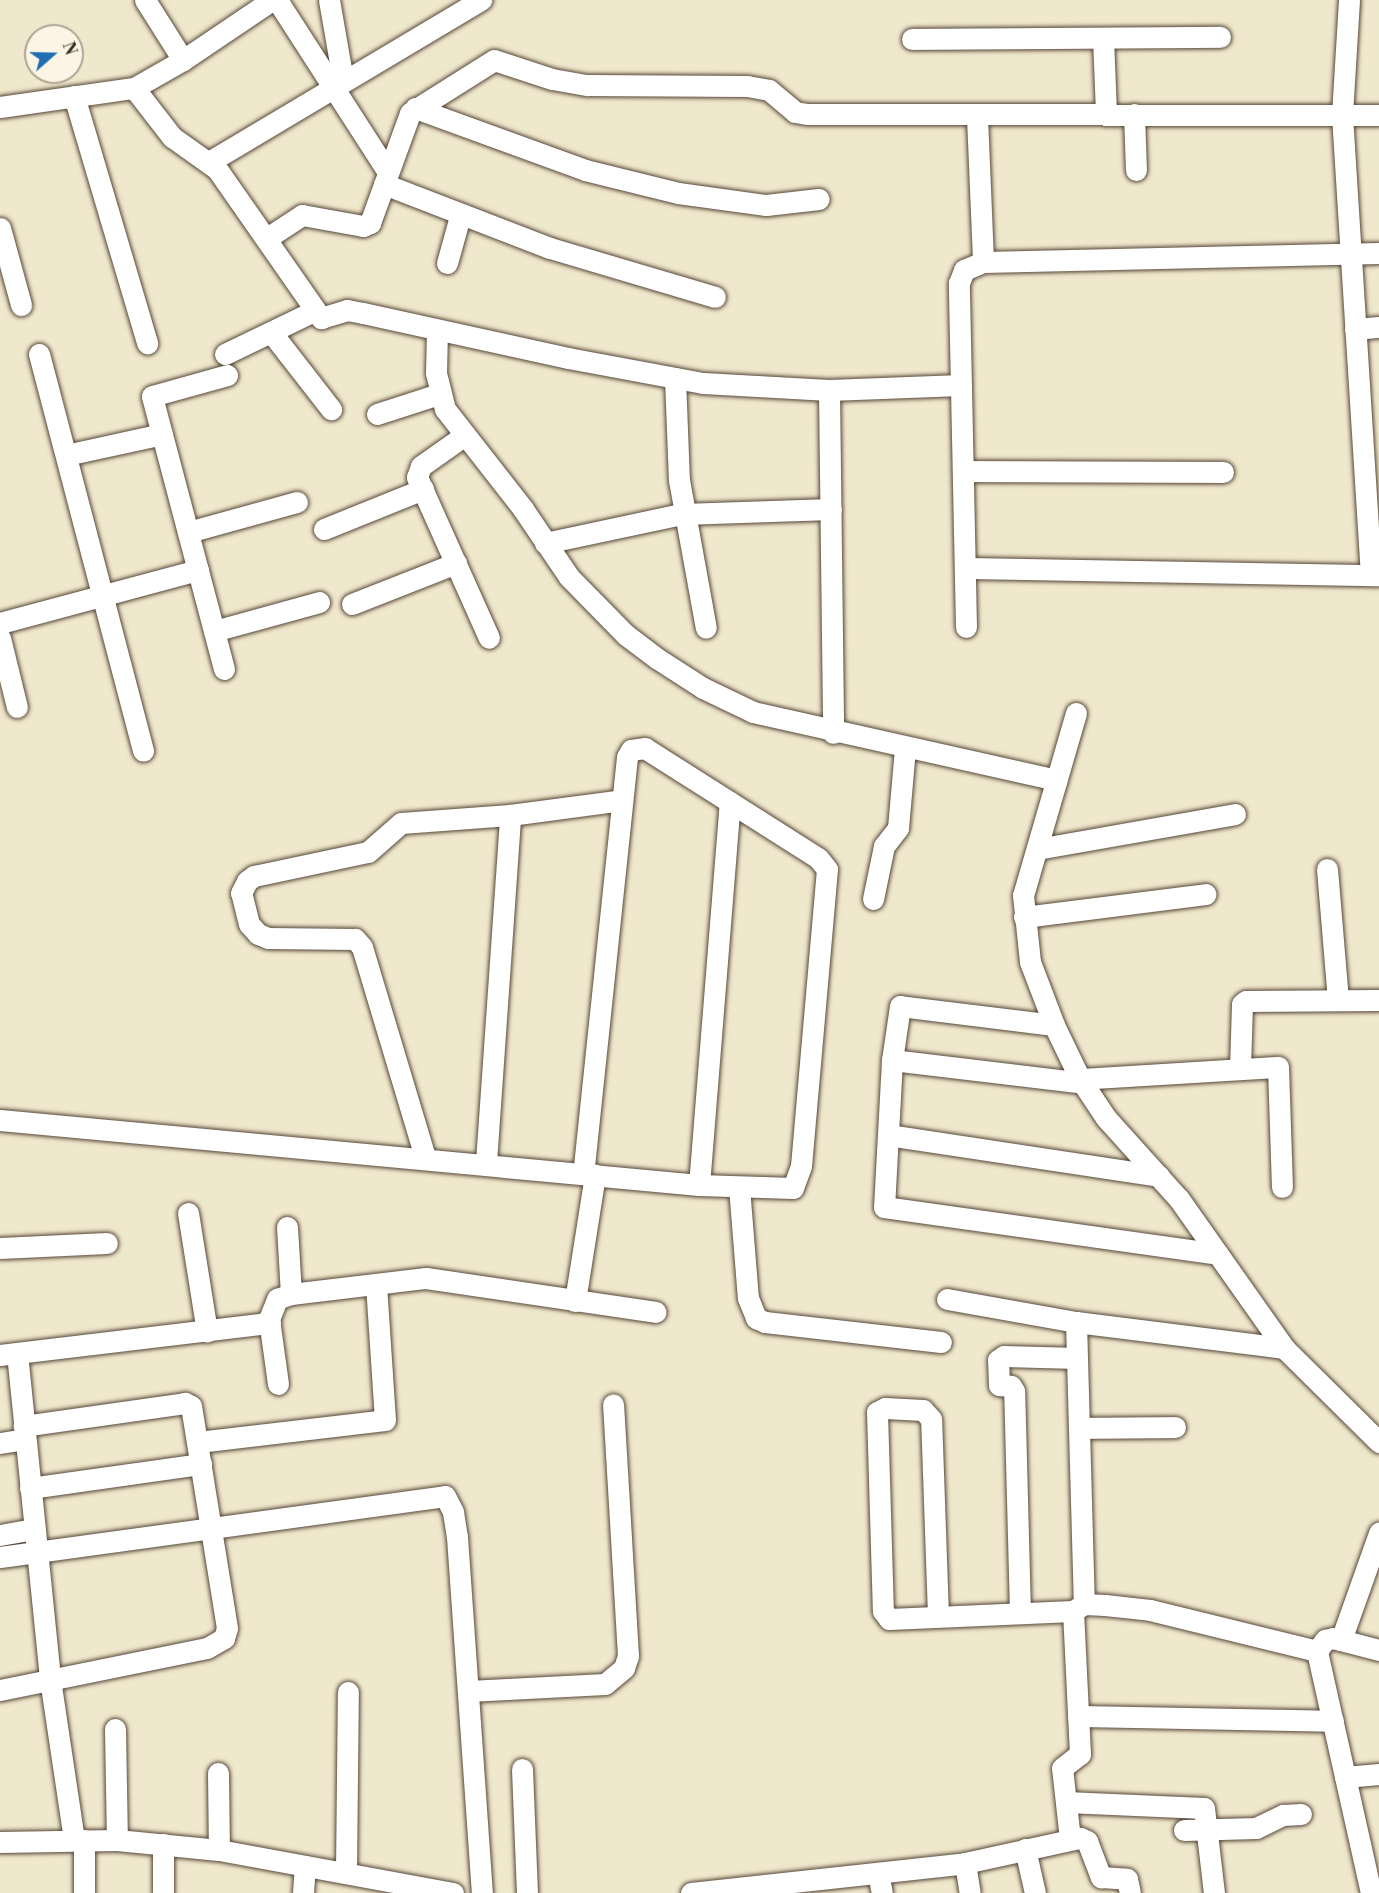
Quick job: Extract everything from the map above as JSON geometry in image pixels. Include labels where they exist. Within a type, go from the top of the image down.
[{"type":"street","points":[[145,0],[183,60]]},
{"type":"street","points":[[0,107],[134,88],[183,60],[274,0],[337,83],[386,178],[460,216],[633,276],[715,297]]},
{"type":"street","points":[[329,0],[337,83]]},
{"type":"street","points":[[209,162],[337,83],[481,0]]},
{"type":"street","points":[[965,568],[1375,575],[1370,426],[1355,329],[1342,115],[1349,0]]},
{"type":"street","points":[[1103,38],[1106,114]]},
{"type":"street","points":[[912,39],[1220,38]]},
{"type":"street","points":[[267,238],[302,215],[367,225],[410,113],[494,60],[552,79],[587,85],[747,86],[769,90],[795,112],[808,114],[977,117],[1106,114],[1379,114]]},
{"type":"street","points":[[134,88],[179,145],[209,162],[267,238],[314,311],[321,318],[347,310],[675,378],[760,388],[829,390],[961,385]]},
{"type":"street","points":[[74,96],[147,343]]},
{"type":"street","points":[[415,108],[585,170],[678,192],[766,205],[819,199]]},
{"type":"street","points":[[1134,114],[1136,170]]},
{"type":"street","points":[[977,117],[983,261]]},
{"type":"street","points":[[447,263],[460,216]]},
{"type":"street","points":[[0,228],[21,305]]},
{"type":"street","points":[[966,627],[959,283],[964,270],[983,261],[1351,256],[1379,253]]},
{"type":"street","points":[[224,669],[152,396],[226,365],[271,332],[314,311]]},
{"type":"street","points":[[1355,329],[1379,327]]},
{"type":"street","points":[[437,330],[439,394],[465,435],[545,543],[556,562],[597,607],[658,659],[703,688],[753,712],[834,733],[1056,780]]},
{"type":"street","points":[[271,332],[331,409]]},
{"type":"street","points":[[39,354],[143,750]]},
{"type":"street","points":[[675,378],[679,480],[706,628]]},
{"type":"street","points":[[829,390],[834,733]]},
{"type":"street","points":[[377,414],[439,394]]},
{"type":"street","points":[[66,455],[162,434]]},
{"type":"street","points":[[465,435],[417,470],[423,489],[489,638]]},
{"type":"street","points":[[963,471],[1223,472]]},
{"type":"street","points":[[324,529],[423,489]]},
{"type":"street","points":[[188,532],[297,502]]},
{"type":"street","points":[[545,543],[686,514],[831,509]]},
{"type":"street","points":[[352,604],[456,563]]},
{"type":"street","points":[[0,623],[198,570]]},
{"type":"street","points":[[214,631],[319,602]]},
{"type":"street","points":[[0,638],[16,707]]},
{"type":"street","points":[[1076,713],[1023,895],[1030,962],[1054,1025],[1082,1081],[1106,1118],[1159,1176],[1218,1254],[1284,1348],[1379,1442]]},
{"type":"street","points":[[0,1120],[486,1162],[589,1174],[699,1185],[787,1191],[797,1183],[827,869],[823,861],[645,748],[636,747],[627,757],[589,1174],[575,1301]]},
{"type":"street","points":[[873,899],[884,846],[898,828],[905,748]]},
{"type":"street","points":[[425,1157],[359,942],[332,936],[268,938],[258,934],[249,924],[242,893],[254,876],[368,852],[401,823],[510,815],[622,800]]},
{"type":"street","points":[[699,1185],[730,802]]},
{"type":"street","points":[[1037,849],[1236,814]]},
{"type":"street","points":[[486,1162],[510,815]]},
{"type":"street","points":[[1327,869],[1338,999]]},
{"type":"street","points":[[1024,916],[1206,894]]},
{"type":"street","points":[[1240,1068],[1242,1004],[1252,999],[1379,1000]]},
{"type":"street","points":[[1054,1025],[907,1004],[897,1011],[883,1199],[891,1210],[1218,1254]]},
{"type":"street","points":[[892,1060],[1082,1081],[1278,1067],[1282,1187]]},
{"type":"street","points":[[888,1135],[1159,1176]]},
{"type":"street","points":[[739,1187],[748,1298],[756,1318],[765,1322],[941,1342]]},
{"type":"street","points":[[188,1213],[207,1331]]},
{"type":"street","points":[[287,1227],[291,1294]]},
{"type":"street","points":[[0,1248],[107,1243]]},
{"type":"street","points":[[278,1384],[270,1323],[272,1305],[278,1299],[291,1294],[426,1278],[654,1312]]},
{"type":"street","points":[[198,1442],[385,1420],[376,1284]]},
{"type":"street","points":[[947,1299],[1076,1322],[1284,1348]]},
{"type":"street","points":[[1070,1839],[1062,1768],[1079,1758],[1079,1428],[1076,1322]]},
{"type":"street","points":[[84,1893],[79,1840],[50,1679],[24,1433],[8,1354],[270,1323]]},
{"type":"street","points":[[1020,1613],[1014,1391],[1011,1386],[999,1385],[998,1360],[1004,1356],[1077,1358]]},
{"type":"street","points":[[0,1443],[24,1433],[185,1402],[195,1412],[209,1526],[227,1628],[224,1638],[207,1648],[0,1690]]},
{"type":"street","points":[[468,1690],[605,1684],[624,1668],[628,1656],[613,1404]]},
{"type":"street","points":[[938,1616],[931,1419],[923,1410],[885,1408],[878,1412],[883,1611],[889,1619],[1078,1608],[1150,1610],[1317,1651]]},
{"type":"street","points":[[1079,1428],[1175,1427]]},
{"type":"street","points":[[30,1488],[201,1464]]},
{"type":"street","points":[[0,1535],[35,1539],[209,1526],[445,1496],[453,1512],[457,1537],[482,1893]]},
{"type":"street","points":[[1341,1640],[1379,1533]]},
{"type":"street","points":[[0,1557],[35,1539]]},
{"type":"street","points":[[1371,1893],[1371,1855],[1345,1777],[1317,1651],[1325,1640],[1341,1640],[1379,1650]]},
{"type":"street","points":[[346,1872],[348,1692]]},
{"type":"street","points":[[1078,1716],[1333,1721]]},
{"type":"street","points":[[115,1729],[117,1840]]},
{"type":"street","points":[[522,1769],[527,1893]]},
{"type":"street","points":[[219,1773],[219,1850]]},
{"type":"street","points":[[1345,1777],[1379,1774]]},
{"type":"street","points":[[1066,1802],[1201,1806],[1206,1810],[1209,1830],[1214,1893]]},
{"type":"street","points":[[1184,1830],[1256,1827],[1282,1815],[1301,1814]]},
{"type":"street","points":[[692,1893],[880,1883],[1025,1848],[1070,1839],[1085,1839],[1101,1877],[1126,1879],[1130,1893]]},
{"type":"street","points":[[0,1842],[117,1840],[219,1850],[453,1893]]},
{"type":"street","points":[[163,1844],[163,1893]]},
{"type":"street","points":[[1025,1848],[1035,1893]]},
{"type":"street","points":[[965,1863],[970,1893]]},
{"type":"street","points":[[303,1893],[305,1866]]}]
